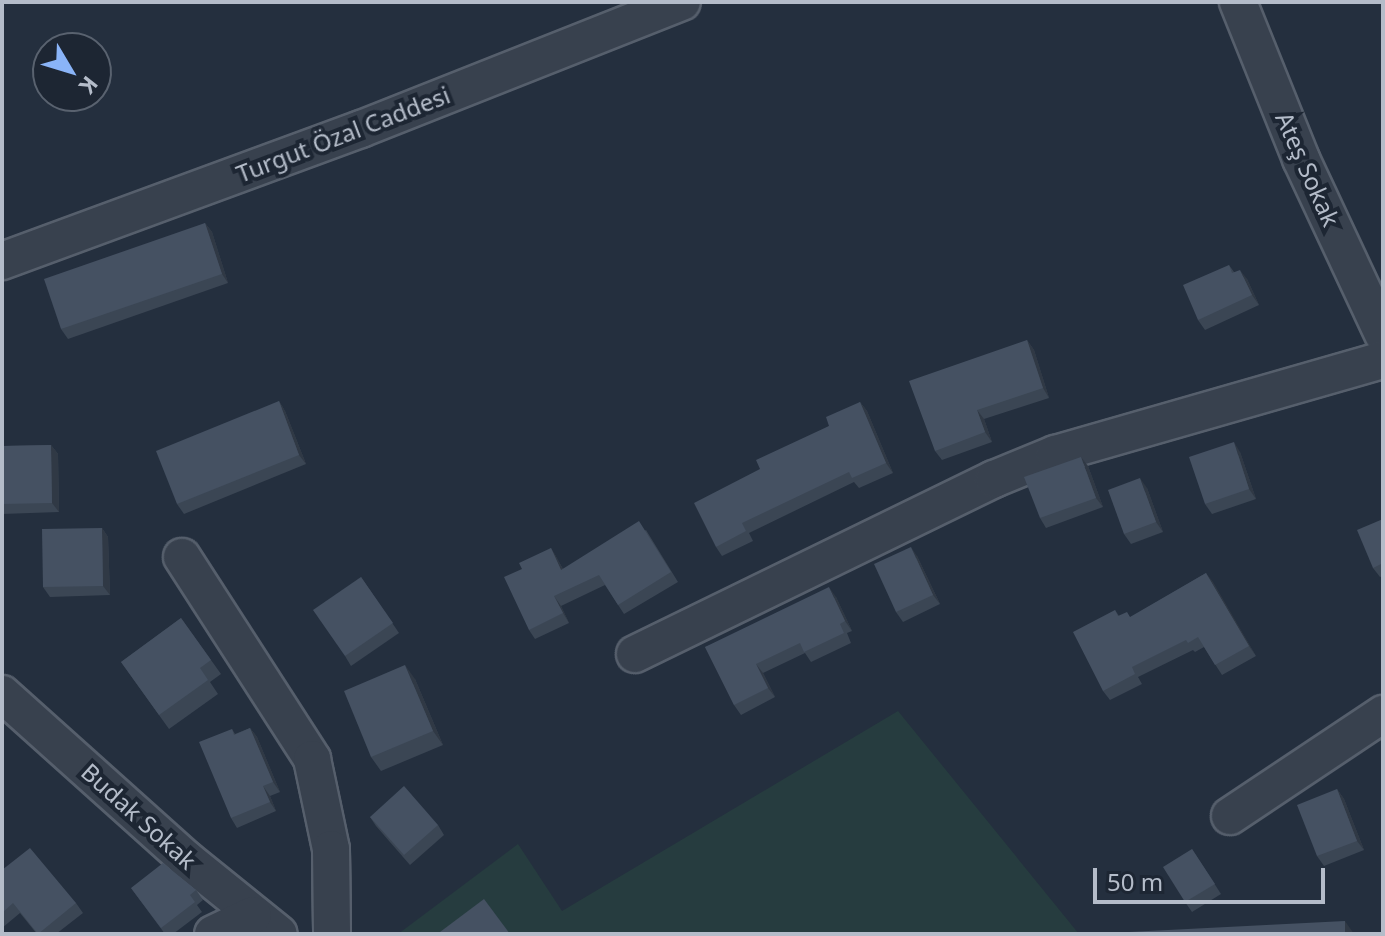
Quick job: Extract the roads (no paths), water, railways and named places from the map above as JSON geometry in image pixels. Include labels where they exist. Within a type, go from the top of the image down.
[{"type":"street","name":"Ateş Sokak","points":[[1238,2],[1301,159],[1383,334]]},
{"type":"street","name":"Turgut Özal Caddesi","points":[[2,261],[361,129],[666,4]]},
{"type":"street","points":[[635,654],[994,479],[1055,454],[1383,360]]},
{"type":"street","points":[[182,557],[312,759],[331,849],[332,934]]},
{"type":"street","name":"Budak Sokak","points":[[2,694],[186,859],[266,924]]},
{"type":"street","points":[[1230,816],[1383,714]]},
{"type":"street","points":[[213,934],[266,924]]}]
